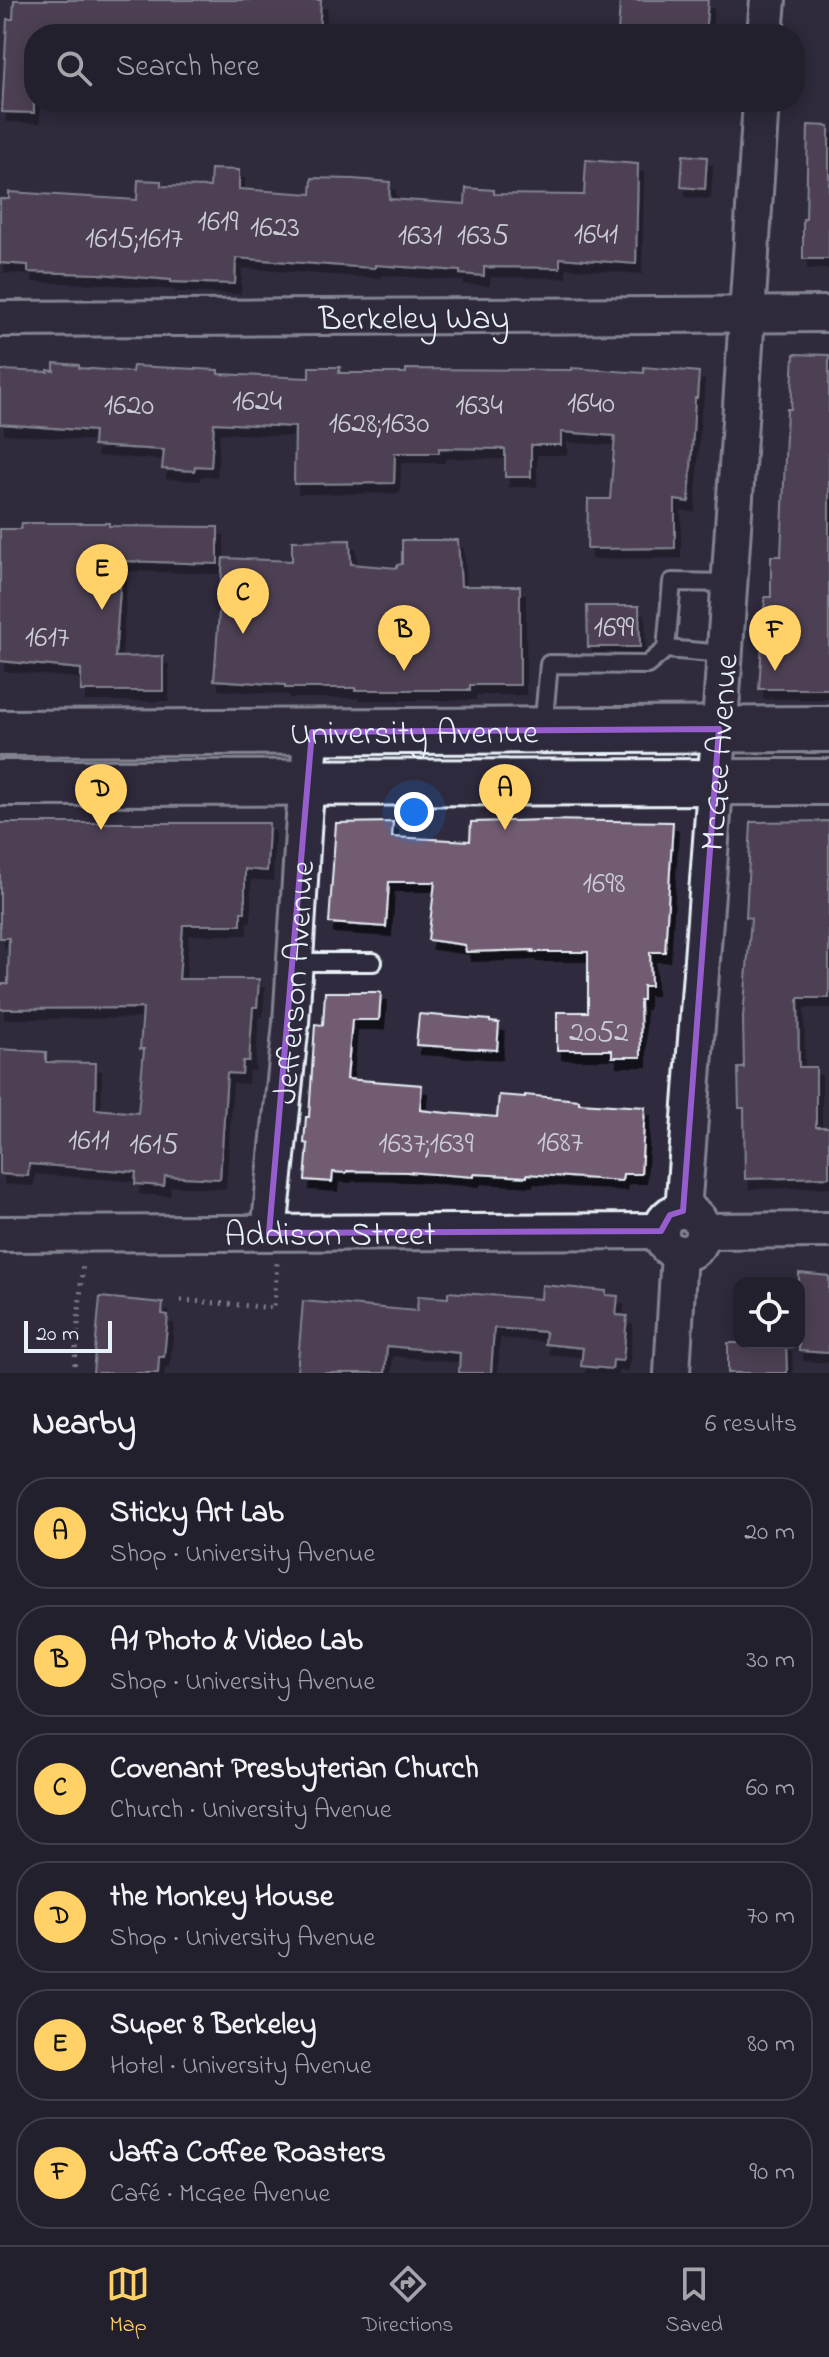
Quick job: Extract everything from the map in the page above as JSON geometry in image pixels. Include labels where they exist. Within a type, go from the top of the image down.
[{"type":"main road","name":"University Avenue","points":[[0,733],[829,729]]},
{"type":"main road","name":"University Avenue","points":[[0,783],[829,782]]},
{"type":"street","points":[[766,24],[768,0]]},
{"type":"street","name":"McGee Avenue","points":[[672,1373],[760,112]]},
{"type":"street","name":"Berkeley Way","points":[[0,319],[829,314]]},
{"type":"street","name":"Jefferson Avenue","points":[[274,1233],[312,732]]},
{"type":"street","name":"Addison Street","points":[[0,1234],[829,1230]]},
{"type":"lane","points":[[543,731],[549,664],[647,665],[666,649],[672,582],[729,583]]},
{"type":"lane","points":[[666,649],[724,654]]},
{"type":"lane","points":[[296,962],[373,962]]},
{"type":"path","points":[[181,1300],[274,1308],[274,1233]]},
{"type":"path","points":[[74,1373],[85,1234]]},
{"type":"highlighted area","points":[[719,729],[683,1211],[670,1215],[661,1231],[269,1233],[312,732]]},
{"type":"building","points":[[14,0],[321,0],[320,24],[24,24],[24,112],[34,113],[2,112],[7,19],[13,19]]},
{"type":"building","points":[[620,0],[708,0],[706,24],[619,24]]},
{"type":"building","points":[[808,125],[829,126],[829,259],[803,259]]},
{"type":"building","points":[[683,155],[707,157],[705,189],[681,187]]},
{"type":"building","points":[[586,160],[638,164],[636,264],[560,258],[560,268],[484,267],[484,276],[460,274],[460,271],[236,258],[235,284],[28,272],[28,265],[0,263],[0,199],[9,199],[9,192],[137,200],[138,180],[161,181],[161,186],[210,187],[211,169],[239,170],[239,189],[311,194],[312,178],[353,179],[390,182],[389,199],[465,204],[466,188],[494,190],[494,194],[584,195]]},
{"type":"building","points":[[794,354],[829,355],[829,689],[759,689],[765,597],[771,597],[771,556],[781,556],[787,409],[791,409]]},
{"type":"building","points":[[54,363],[132,372],[133,366],[309,378],[309,367],[340,367],[339,373],[406,373],[406,369],[572,368],[644,373],[644,367],[699,372],[689,502],[675,500],[675,548],[587,549],[588,499],[610,499],[615,436],[561,432],[561,445],[531,445],[531,477],[505,477],[505,449],[439,448],[439,453],[395,453],[394,483],[294,484],[295,427],[214,423],[211,467],[195,466],[194,471],[162,469],[164,450],[93,446],[94,431],[0,424],[0,370],[48,372],[54,371]]},
{"type":"building","points":[[22,523],[218,527],[218,564],[122,561],[115,657],[163,656],[163,691],[81,691],[81,669],[0,661],[0,529],[21,529]]},
{"type":"building","points":[[350,540],[351,564],[397,568],[402,564],[402,540],[458,540],[461,586],[520,586],[520,685],[470,685],[470,690],[355,690],[285,688],[285,685],[214,680],[223,558],[292,561],[292,541]]},
{"type":"building","points":[[587,606],[639,606],[640,647],[588,647]]},
{"type":"building","points":[[829,821],[829,998],[798,998],[799,1067],[816,1067],[816,1127],[829,1127],[829,1177],[745,1179],[744,1108],[739,1108],[738,1068],[744,1068],[743,1018],[751,918],[746,917],[751,822]]},
{"type":"building","points":[[393,822],[392,837],[470,841],[471,822],[673,822],[665,952],[650,952],[651,986],[643,986],[643,1000],[640,1000],[641,1057],[612,1057],[612,1050],[557,1050],[557,1012],[588,1012],[588,952],[466,952],[465,945],[428,940],[435,882],[389,882],[386,927],[329,923],[336,823]]},
{"type":"building","points":[[0,823],[269,823],[267,871],[245,869],[245,912],[241,912],[241,925],[183,925],[179,979],[259,979],[257,1007],[253,1007],[249,1061],[243,1061],[242,1074],[227,1073],[220,1179],[165,1176],[164,1186],[135,1184],[136,1172],[29,1164],[28,1176],[0,1174],[0,1049],[46,1052],[46,1062],[96,1063],[95,1109],[138,1113],[144,1049],[140,1049],[143,1008],[0,1009],[0,984],[8,984],[9,938],[0,938]]},
{"type":"building","points":[[325,992],[381,992],[379,1020],[352,1020],[347,1079],[422,1085],[420,1110],[447,1113],[497,1117],[499,1095],[645,1107],[641,1174],[623,1174],[622,1181],[527,1174],[527,1177],[474,1174],[474,1177],[347,1171],[333,1172],[332,1182],[305,1180],[308,1144],[304,1143],[306,1117],[309,1117],[315,1024],[323,1025]]},
{"type":"building","points":[[419,1014],[499,1023],[497,1050],[416,1045]]},
{"type":"building","points":[[799,1273],[829,1276],[829,1353],[799,1351],[805,1349],[805,1277],[799,1277]]},
{"type":"building","points":[[542,1285],[606,1291],[606,1295],[618,1296],[616,1315],[627,1316],[623,1361],[613,1360],[612,1369],[581,1366],[583,1348],[545,1344],[546,1332],[494,1328],[491,1373],[459,1373],[460,1353],[387,1346],[385,1373],[297,1373],[303,1301],[417,1311],[418,1296],[448,1298],[448,1292],[541,1299]]},
{"type":"building","points":[[100,1297],[163,1303],[162,1314],[168,1315],[164,1357],[159,1357],[158,1373],[93,1373]]},
{"type":"building","points":[[728,1343],[733,1343],[733,1349],[786,1349],[787,1373],[728,1373]]},
{"type":"place","name":"Super 8 Berkeley","points":[[102,610]]},
{"type":"place","name":"Covenant Presbyterian Church","points":[[243,634]]},
{"type":"place","name":"A1 Photo & Video Lab","points":[[404,671]]},
{"type":"place","name":"Jaffa Coffee Roasters","points":[[775,671]]},
{"type":"place","name":"the Monkey House","points":[[101,830]]},
{"type":"place","name":"Sticky Art Lab","points":[[505,830]]}]
